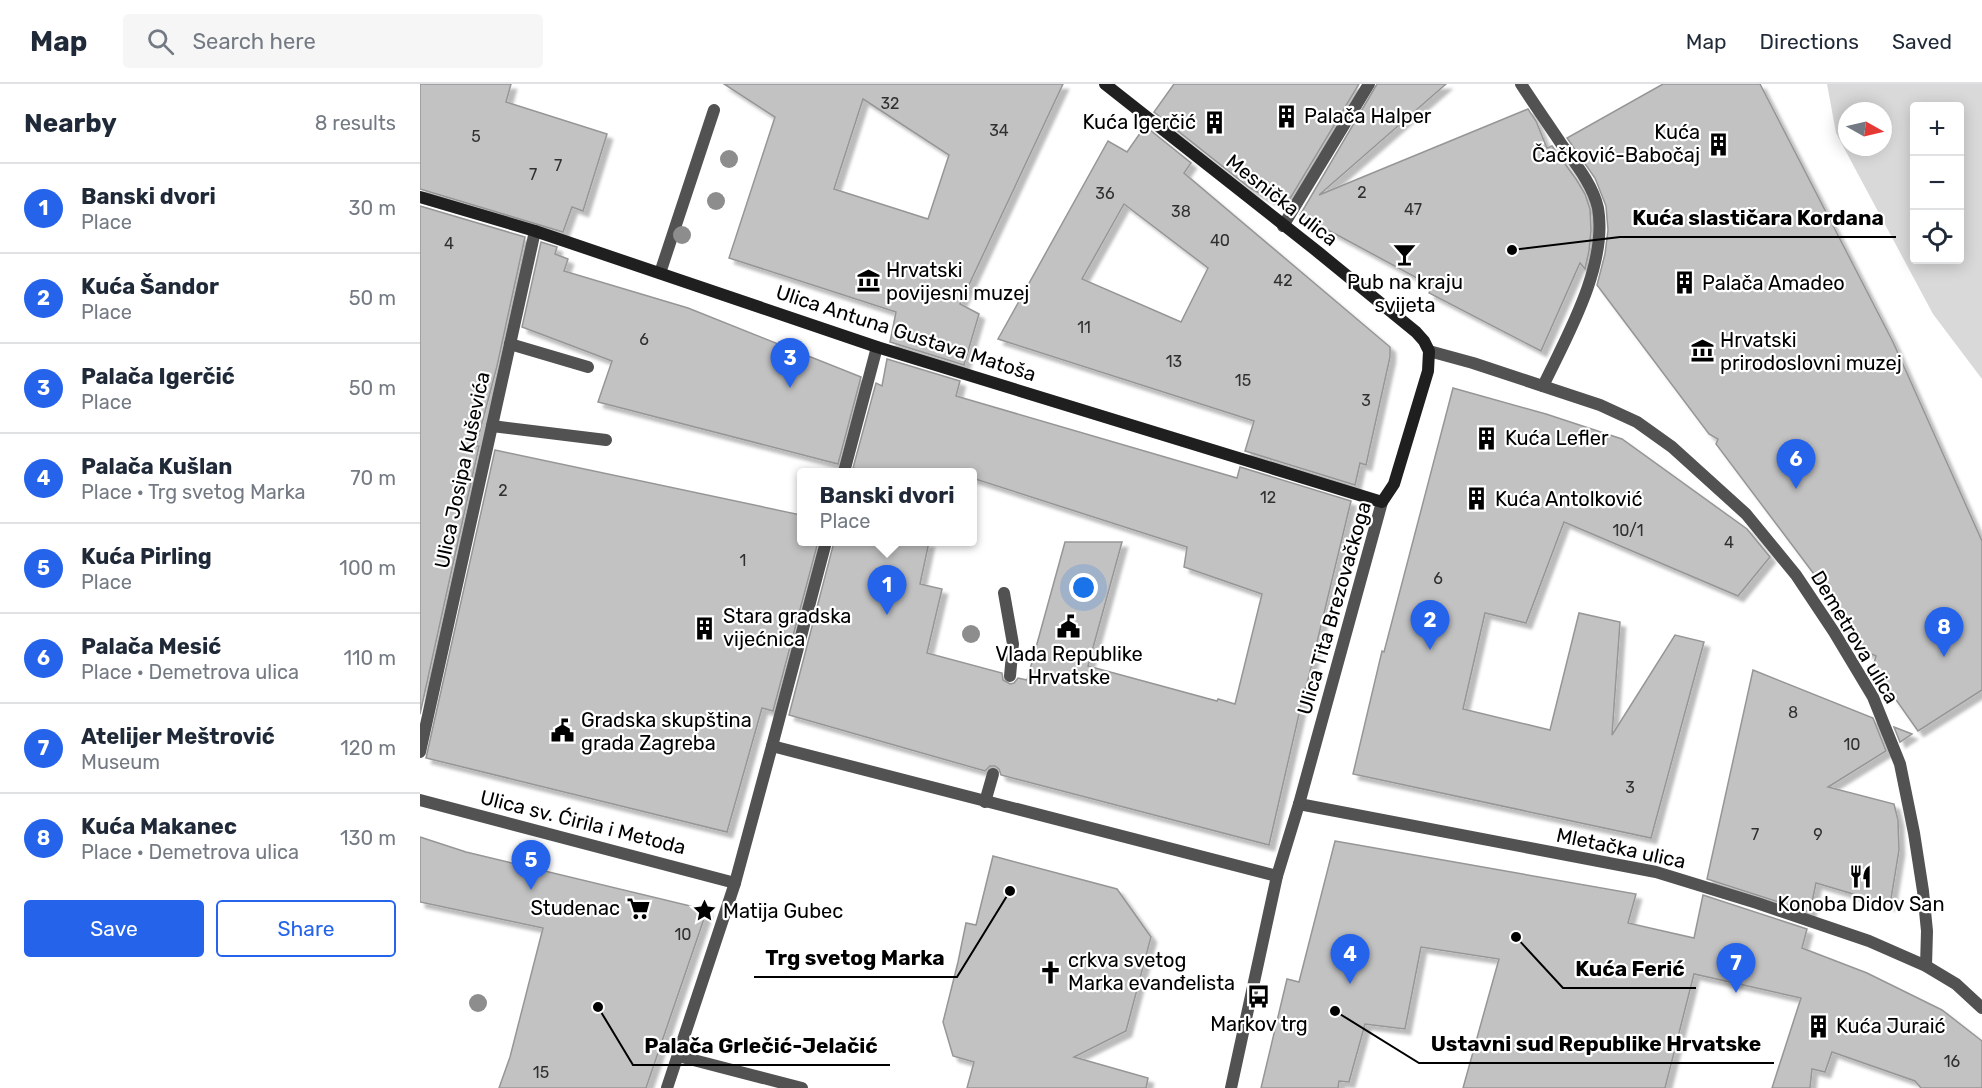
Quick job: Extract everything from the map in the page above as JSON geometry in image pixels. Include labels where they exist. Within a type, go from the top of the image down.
[{"type":"street","name":"Mesnička ulica","points":[[1106,84],[1416,333],[1424,341],[1429,351]]},
{"type":"street","points":[[1283,226],[1369,84]]},
{"type":"street","points":[[1521,84],[1575,163],[1598,208],[1596,254],[1591,278],[1580,308],[1543,386]]},
{"type":"street","points":[[660,273],[714,110]]},
{"type":"street","name":"Ulica Antuna Gustava Matoša","points":[[420,197],[535,231],[877,347],[1382,502]]},
{"type":"street","name":"Ulica Josipa Kuševića","points":[[420,752],[535,231]]},
{"type":"street","points":[[510,344],[588,367]]},
{"type":"street","points":[[845,468],[877,347]]},
{"type":"street","name":"Demetrova ulica","points":[[1429,351],[1455,357],[1600,405],[1637,422],[1672,447],[1746,514],[1796,575],[1873,697],[1900,764],[1923,891],[1927,931],[1926,966]]},
{"type":"street","name":"Ulica Tita Brezovačkoga","points":[[1231,1088],[1277,876],[1382,502],[1394,484],[1428,371],[1429,351]]},
{"type":"street","points":[[492,426],[606,440]]},
{"type":"street","points":[[667,1088],[735,883],[825,546]]},
{"type":"street","points":[[1004,593],[1013,644],[1010,676]]},
{"type":"street","points":[[772,746],[1277,876]]},
{"type":"street","points":[[985,802],[993,774]]},
{"type":"street","name":"Ulica sv. Ćirila i Metoda","points":[[420,800],[735,883]]},
{"type":"street","name":"Mletačka ulica","points":[[1299,804],[1656,872],[1869,941],[1926,966]]},
{"type":"street","points":[[1926,966],[1956,984],[1982,1008]]},
{"type":"street","points":[[678,1056],[802,1088]]},
{"type":"shaded area","points":[[1827,84],[1982,84],[1982,379],[1933,314],[1848,156],[1892,156],[1892,102],[1838,102],[1838,137]]},
{"type":"building","points":[[420,84],[511,84],[506,102],[607,134],[583,211],[572,207],[563,232],[420,189]]},
{"type":"building","points":[[724,84],[1063,84],[960,304],[979,314],[964,365],[890,342],[896,312],[729,258],[775,117]],"holes":[[[863,99],[949,155],[928,219],[834,189]]]},
{"type":"building","points":[[1174,84],[1359,84],[1285,207],[1250,188],[1154,112]]},
{"type":"building","points":[[1377,84],[1446,84],[1319,195],[1528,109],[1536,121],[1547,148],[1552,146],[1576,179],[1585,194],[1590,209],[1589,251],[1585,269],[1580,263],[1541,351],[1429,293],[1432,286],[1300,215]]},
{"type":"building","points":[[1663,84],[1760,84],[1893,342],[1982,541],[1982,690],[1918,731],[1873,667],[1876,656],[1860,649],[1822,594],[1826,590],[1716,444],[1718,439],[1709,434],[1597,285],[1608,230],[1606,206],[1595,178],[1567,138]]},
{"type":"building","points":[[1145,126],[1191,163],[1184,173],[1390,347],[1390,357],[1366,465],[1360,463],[1355,485],[1245,451],[1254,421],[998,339],[1108,141],[1127,152]],"holes":[[[1124,204],[1208,268],[1181,322],[1082,279]]]},
{"type":"building","points":[[420,206],[525,237],[497,366],[476,446],[479,446],[420,714]]},
{"type":"building","points":[[541,242],[557,247],[555,254],[568,259],[564,271],[688,308],[861,377],[838,464],[598,402],[612,361],[522,327]]},
{"type":"building","points":[[887,359],[960,381],[956,396],[1237,478],[1240,467],[1351,501],[1269,845],[1001,775],[995,766],[990,766],[985,771],[789,715],[833,546],[928,546],[920,584],[942,589],[927,653],[1002,673],[1003,680],[1010,684],[1018,678],[1027,680],[1065,542],[1122,542],[1088,666],[1235,704],[1262,594],[1184,567],[1187,547],[977,480],[977,468],[853,468],[876,383],[882,386]]},
{"type":"building","points":[[1453,388],[1546,414],[1622,439],[1747,529],[1770,557],[1738,596],[1564,522],[1526,623],[1485,613],[1463,709],[1550,730],[1579,613],[1620,622],[1612,735],[1675,635],[1704,642],[1651,838],[1353,774],[1382,651],[1384,652]]},
{"type":"building","name":"Stara gradska vijećnica","points":[[495,450],[797,514],[797,546],[817,546],[773,711],[762,708],[727,832],[426,758]]},
{"type":"building","points":[[1753,670],[1873,718],[1886,751],[1828,787],[1894,804],[1898,820],[1899,850],[1890,905],[1816,883],[1810,912],[1707,879]]},
{"type":"building","points":[[1894,727],[1912,734],[1900,742]]},
{"type":"building","points":[[420,837],[466,852],[707,910],[646,1088],[499,1088],[510,1057],[543,928],[420,902]]},
{"type":"building","points":[[1335,841],[1636,894],[1628,923],[1694,938],[1703,895],[1807,929],[1802,948],[1867,973],[1942,1010],[1982,1041],[1982,1088],[1921,1088],[1915,1081],[1832,1052],[1825,1072],[1812,1069],[1810,1088],[1772,1088],[1801,998],[1694,974],[1665,1088],[1463,1088],[1499,959],[1421,947],[1405,1029],[1365,1024],[1349,1082],[1339,1081],[1338,1088],[1261,1088],[1287,979],[1299,982]]},
{"type":"building","name":"crkva svetog Marka evanđelista","points":[[993,856],[1117,889],[1151,937],[1126,1031],[1074,1057],[1148,1078],[1146,1088],[967,1088],[974,1062],[953,1056],[943,1022],[966,923],[976,925]]},
{"type":"place","name":"Palača Halper","points":[[1286,116]]},
{"type":"place","name":"Kuća Igerčić","points":[[1214,122]]},
{"type":"place","name":"Kuća Čačković-Babočaj","points":[[1718,144]]},
{"type":"place","name":"Kuća slastičara Kordana","points":[[1512,250]]},
{"type":"place","name":"Pub na kraju svijeta","points":[[1405,254]]},
{"type":"place","name":"Hrvatski povijesni muzej","points":[[868,281]]},
{"type":"place","name":"Palača Amadeo","points":[[1684,283]]},
{"type":"place","name":"Hrvatski prirodoslovni muzej","points":[[1702,351]]},
{"type":"place","name":"Palača Igerčić","points":[[790,388]]},
{"type":"place","name":"Kuća Lefler","points":[[1487,438]]},
{"type":"place","name":"Palača Mesić","points":[[1796,489]]},
{"type":"place","name":"Kuća Antolković","points":[[1477,499]]},
{"type":"place","name":"Banski dvori","points":[[887,615]]},
{"type":"place","name":"Vlada Republike Hrvatske","points":[[1069,627]]},
{"type":"place","name":"Stara gradska vijećnica","points":[[705,628]]},
{"type":"place","name":"Kuća Šandor","points":[[1430,650]]},
{"type":"place","name":"Kuća Makanec","points":[[1944,657]]},
{"type":"place","name":"Gradska skupština grada Zagreba","points":[[563,731]]},
{"type":"place","name":"Konoba Didov San","points":[[1861,877]]},
{"type":"place","name":"Kuća Pirling","points":[[531,890]]},
{"type":"place","name":"Trg svetog Marka","points":[[1010,891]]},
{"type":"place","name":"Studenac","points":[[638,908]]},
{"type":"place","name":"Matija Gubec","points":[[705,911]]},
{"type":"place","name":"Kuća Ferić","points":[[1516,937]]},
{"type":"place","name":"crkva svetog Marka evanđelista","points":[[1050,972]]},
{"type":"place","name":"Palača Kušlan","points":[[1350,984]]},
{"type":"place","name":"Atelijer Meštrović","points":[[1736,993]]},
{"type":"place","name":"Markov trg","points":[[1259,997]]},
{"type":"place","name":"Palača Grlečić-Jelačić","points":[[598,1007]]},
{"type":"place","name":"Ustavni sud Republike Hrvatske","points":[[1335,1011]]},
{"type":"place","name":"Kuća Juraić","points":[[1818,1026]]}]
